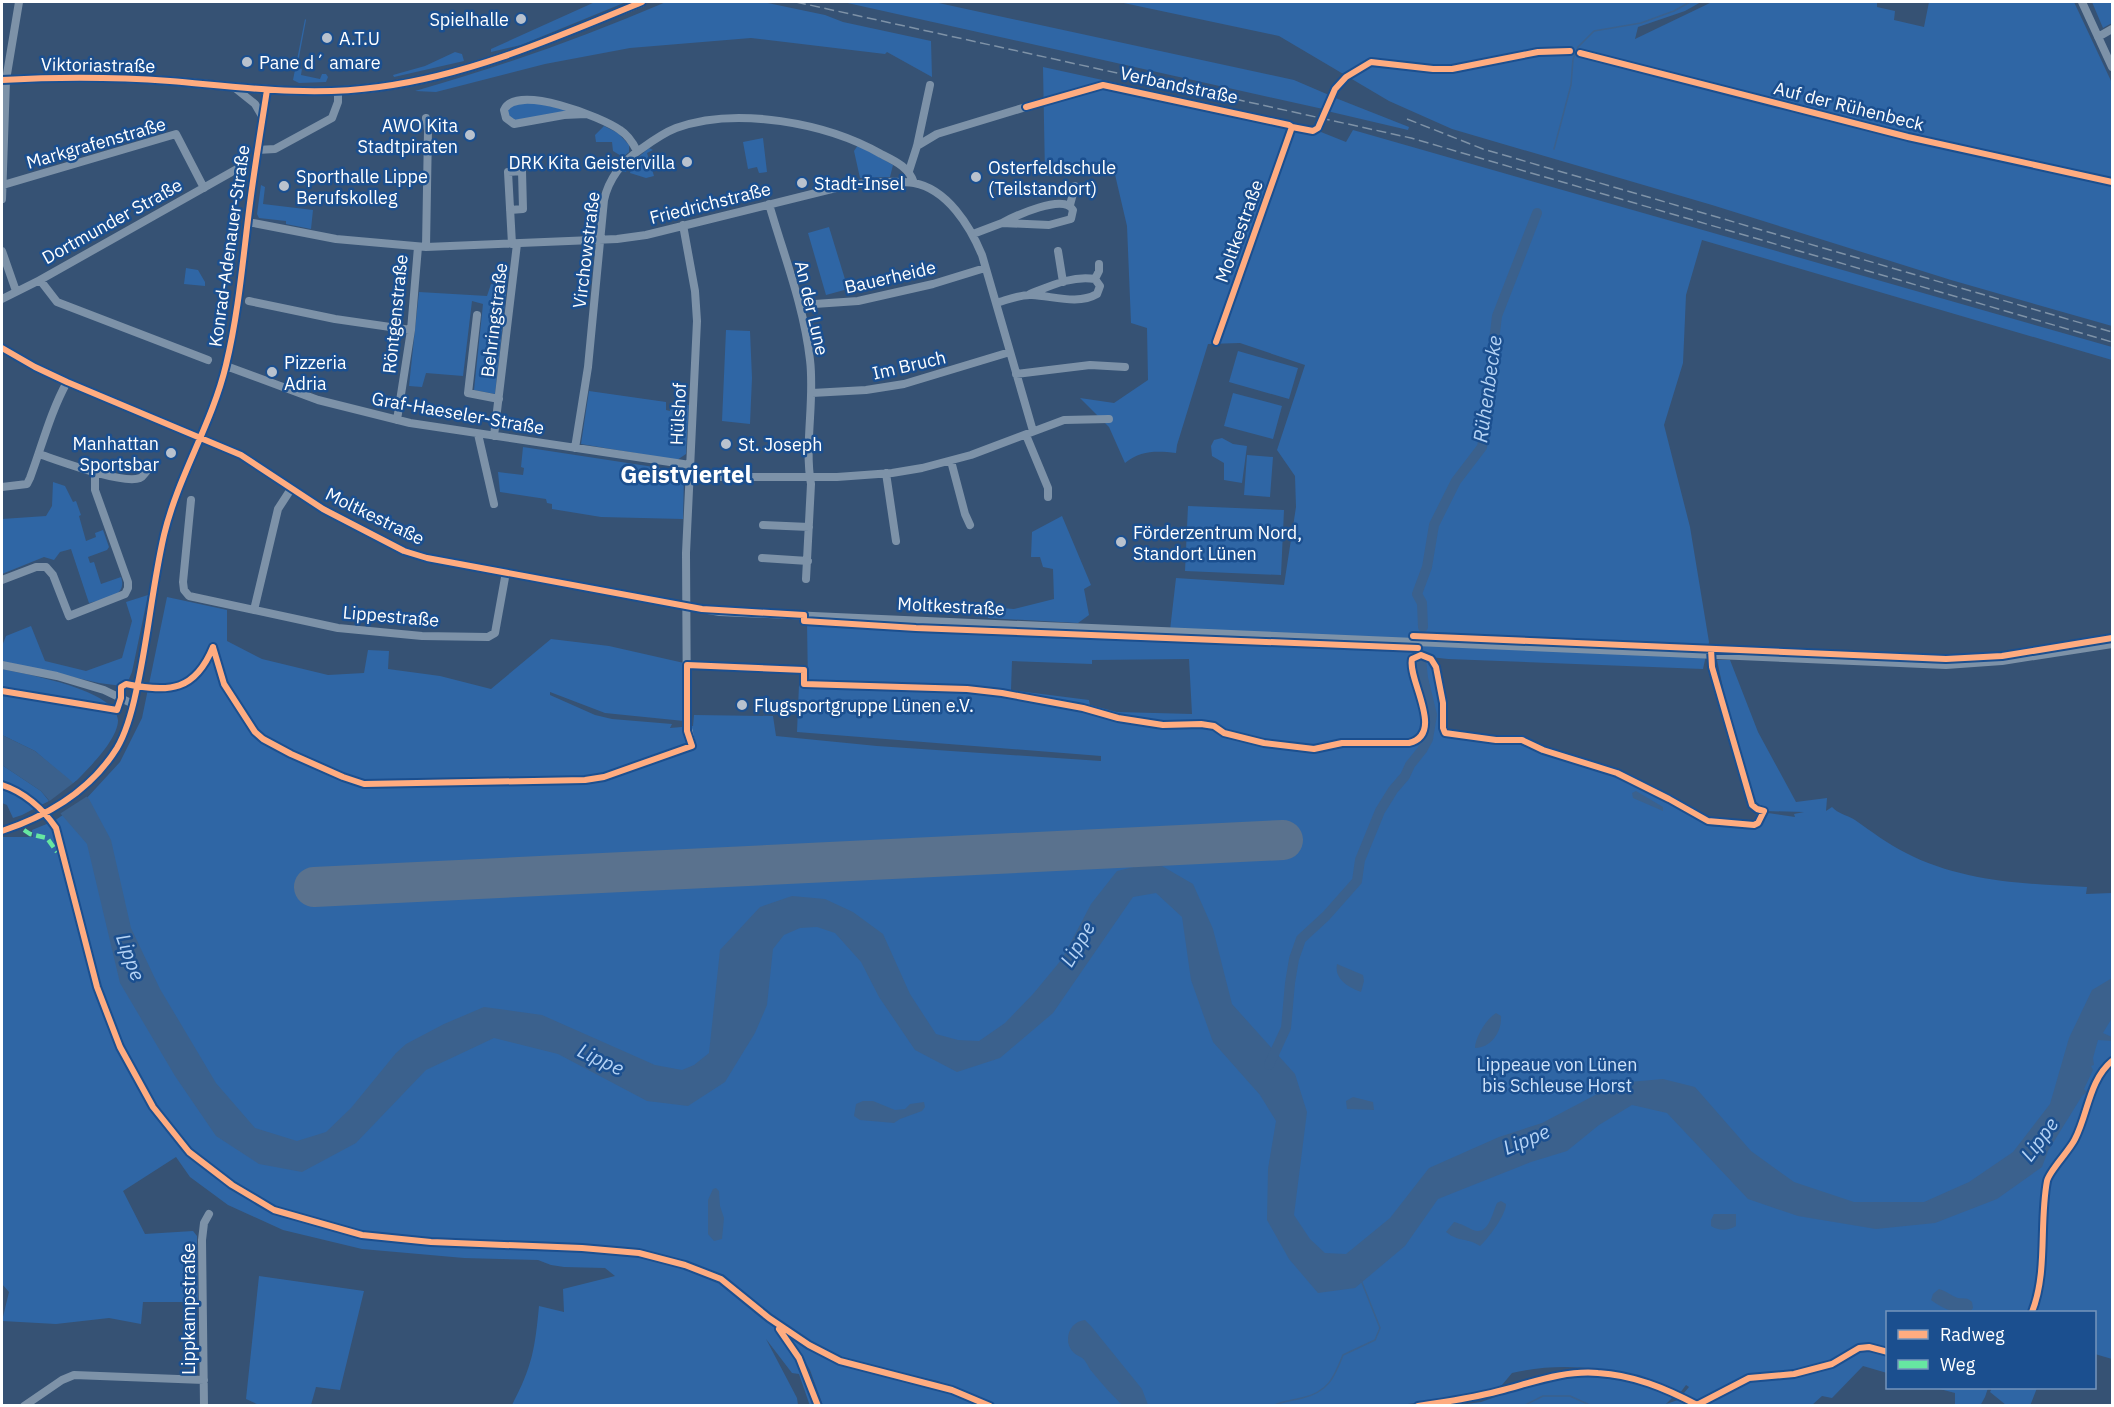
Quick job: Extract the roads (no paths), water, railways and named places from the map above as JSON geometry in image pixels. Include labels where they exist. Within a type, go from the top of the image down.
[{"type":"main road","points":[[267,90],[338,90],[402,83],[473,67],[642,2]]},
{"type":"main road","name":"Viktoriastraße","points":[[4,80],[132,79],[267,90]]},
{"type":"street","points":[[2,199],[4,80],[19,2]]},
{"type":"street","points":[[2082,2],[2112,67]]},
{"type":"street","points":[[2098,37],[2112,29]]},
{"type":"street","points":[[930,85],[917,146],[909,171],[914,183],[929,189],[953,208],[973,234],[986,268],[1016,374],[1029,433],[1048,488],[1048,496]]},
{"type":"street","points":[[235,88],[255,104],[262,116]]},
{"type":"street","name":"Konrad-Adenauer-Straße","points":[[2,831],[21,825],[75,794],[104,767],[118,747],[126,728],[146,646],[165,532],[220,388],[226,366],[239,301],[257,150],[267,90]]},
{"type":"street","points":[[257,150],[275,150],[332,118],[338,102],[338,90]]},
{"type":"street","points":[[586,114],[564,115],[514,124],[506,118],[504,110],[510,102],[517,100],[565,106],[586,114],[620,130],[633,142],[638,151]]},
{"type":"street","points":[[917,146],[937,134],[1026,108]]},
{"type":"street","name":"Röntgenstraße","points":[[397,420],[422,247],[428,130],[426,118]]},
{"type":"street","name":"Virchowstraße","points":[[575,448],[588,367],[604,200],[609,183],[620,168],[638,151],[656,138],[689,124],[726,120],[769,120],[815,127],[840,134],[864,144],[909,171]]},
{"type":"street","name":"Markgrafenstraße","points":[[3,185],[176,134],[204,188]]},
{"type":"street","name":"Dortmunder Straße","points":[[2,299],[237,169]]},
{"type":"street","points":[[510,210],[523,209],[522,171],[508,172],[510,210],[514,244]]},
{"type":"street","name":"Friedrichstraße","points":[[248,222],[336,239],[422,247],[629,238],[848,185],[914,183]]},
{"type":"street","points":[[1002,224],[1032,226],[1068,221],[1073,216],[1070,205],[1075,186]]},
{"type":"street","name":"An der Lune","points":[[769,204],[800,305],[810,361],[812,393],[806,579]]},
{"type":"street","points":[[973,234],[1002,224],[1017,214],[1048,205],[1070,205]]},
{"type":"street","name":"Hülshof","points":[[683,225],[697,321],[687,513],[686,606]]},
{"type":"street","name":"Behringstraße","points":[[494,436],[514,244]]},
{"type":"street","points":[[2,251],[16,291]]},
{"type":"street","points":[[1059,251],[1063,282]]},
{"type":"street","points":[[1095,279],[1100,271],[1099,264]]},
{"type":"street","name":"Bauerheide","points":[[800,305],[858,301],[933,284],[986,268]]},
{"type":"street","points":[[996,303],[1063,282],[1095,279]]},
{"type":"street","points":[[1030,294],[1063,299],[1094,296],[1100,289],[1095,279]]},
{"type":"street","points":[[40,280],[57,302],[208,360]]},
{"type":"street","points":[[249,301],[335,319],[411,330]]},
{"type":"street","name":"Behringstraße","points":[[477,315],[468,393],[499,399]]},
{"type":"street","name":"Moltkestraße","points":[[2,348],[68,382],[240,455],[323,509],[404,551],[427,558],[720,612],[1946,665],[2002,662],[2112,644]]},
{"type":"street","name":"Im Bruch","points":[[812,393],[895,386],[1010,352]]},
{"type":"street","points":[[1016,374],[1090,365],[1125,367]]},
{"type":"street","name":"Graf-Haeseler-Straße","points":[[226,366],[318,400],[397,420],[690,465]]},
{"type":"street","points":[[2,487],[27,484],[54,409],[68,382]]},
{"type":"street","points":[[690,477],[810,477],[886,474],[951,461],[1064,420],[1109,420]]},
{"type":"street","points":[[478,434],[494,504]]},
{"type":"street","points":[[39,454],[95,472],[136,479],[141,478],[146,472]]},
{"type":"street","points":[[951,461],[970,525]]},
{"type":"street","points":[[2,580],[36,567],[46,567],[53,575],[69,616],[125,594],[128,582],[95,490],[95,472]]},
{"type":"street","points":[[886,474],[896,541]]},
{"type":"street","points":[[254,610],[278,509],[291,489]]},
{"type":"street","name":"Lippestraße","points":[[191,500],[183,582],[184,590],[189,596],[338,628],[378,633],[488,637],[495,633],[506,572]]},
{"type":"street","points":[[764,525],[809,527]]},
{"type":"street","points":[[762,558],[808,561]]},
{"type":"street","points":[[686,606],[687,724],[692,746]]},
{"type":"street","points":[[2,665],[57,676],[104,690],[133,704]]},
{"type":"street","name":"Lippkampstraße","points":[[204,1406],[202,1240],[204,1223],[209,1214]]},
{"type":"street","points":[[24,1406],[62,1380],[74,1375],[204,1380]]},
{"type":"water","name":"Lippe","points":[[2,735],[35,751],[89,799],[111,840],[131,928],[160,989],[216,1083],[255,1128],[297,1141],[326,1132],[351,1108],[406,1044],[484,1007],[542,1015],[655,1065],[682,1070],[694,1065],[709,1053],[720,950],[760,907],[792,896],[825,899],[853,912],[883,934],[910,994],[936,1034],[958,1040],[979,1041],[1005,1023],[1062,959],[1091,904],[1117,871],[1138,866],[1162,866],[1193,884],[1213,929],[1232,1004],[1295,1074],[1307,1112],[1294,1215],[1310,1239],[1325,1253],[1346,1254],[1390,1218],[1429,1168],[1499,1137],[1542,1123],[1618,1083],[1663,1079],[1695,1087],[1751,1151],[1794,1182],[1854,1202],[1924,1202],[1969,1182],[2013,1152],[2050,1104],[2069,1038],[2092,990],[2112,978],[2112,1018],[2103,1033],[2112,1037],[2112,1041],[2098,1040],[2093,1058],[2094,1065],[2091,1066],[2093,1070],[2084,1089],[2087,1092],[2082,1096],[2048,1151],[2042,1167],[1997,1199],[1935,1223],[1876,1229],[1798,1216],[1748,1199],[1667,1113],[1632,1105],[1599,1125],[1567,1151],[1531,1162],[1438,1199],[1405,1246],[1355,1288],[1318,1293],[1289,1259],[1267,1220],[1268,1169],[1276,1121],[1260,1095],[1213,1042],[1191,980],[1182,917],[1156,893],[1133,897],[1053,1013],[1000,1058],[957,1072],[915,1050],[879,997],[861,962],[835,933],[817,927],[800,928],[784,935],[773,949],[767,1005],[755,1033],[725,1082],[688,1106],[647,1101],[558,1054],[494,1038],[426,1070],[356,1143],[302,1172],[259,1164],[216,1136],[175,1076],[120,983],[87,844],[41,791],[2,765]]},
{"type":"water","points":[[1636,791],[1663,807],[1663,811],[1633,798],[1632,793]]},
{"type":"water","points":[[1337,964],[1363,975],[1361,992],[1347,985],[1340,978]]},
{"type":"water","points":[[1496,1013],[1501,1016],[1501,1022],[1494,1038],[1486,1045],[1475,1048],[1482,1029]]},
{"type":"water","points":[[1353,1097],[1373,1102],[1374,1110],[1347,1109],[1346,1101]]},
{"type":"water","points":[[873,1101],[895,1110],[924,1102],[925,1107],[922,1111],[894,1123],[860,1120],[854,1116],[856,1104]]},
{"type":"water","points":[[716,1188],[719,1191],[724,1218],[722,1239],[714,1241],[708,1234],[708,1200],[713,1189]]},
{"type":"water","points":[[1501,1201],[1506,1204],[1503,1214],[1492,1233],[1480,1246],[1455,1238],[1446,1232],[1454,1222],[1473,1230],[1483,1230],[1497,1203]]},
{"type":"water","points":[[1714,1214],[1736,1214],[1736,1226],[1724,1230],[1711,1226]]},
{"type":"water","points":[[1939,1289],[1958,1298],[1969,1299],[1973,1308],[1971,1311],[1950,1310],[1931,1300],[1933,1294]]},
{"type":"water","points":[[1085,1320],[1142,1389],[1148,1405],[1122,1405],[1084,1360],[1070,1348],[1068,1338],[1071,1328],[1079,1321]]},
{"type":"waterway","points":[[1554,149],[1571,85],[1573,59],[1578,47],[1594,31],[1641,23],[1674,11],[1690,2]]},
{"type":"waterway","name":"Rühenbecke","points":[[1423,627],[1422,603],[1417,594],[1427,567],[1434,525],[1456,481],[1482,447],[1488,412],[1497,316],[1537,213]]},
{"type":"waterway","name":"Rühenbecke","points":[[1269,1065],[1286,1028],[1294,959],[1301,939],[1326,916],[1357,881],[1360,860],[1380,811],[1428,739],[1432,715],[1421,659]]},
{"type":"waterway","points":[[1273,1406],[1318,1392],[1329,1383],[1343,1355],[1375,1340],[1380,1328],[1361,1280]]},
{"type":"waterway","points":[[1523,1406],[1543,1396],[1570,1396],[1592,1406]]},
{"type":"railway","points":[[796,2],[1411,138],[2112,342]]},
{"type":"railway","points":[[1407,119],[1483,149],[2112,332]]},
{"type":"place","name":"Spielhalle","points":[[521,19]]},
{"type":"place","name":"A.T.U","points":[[327,38]]},
{"type":"place","name":"Pane d´ amare","points":[[247,62]]},
{"type":"place","name":"AWO Kita Stadtpiraten","points":[[470,135]]},
{"type":"place","name":"DRK Kita Geistervilla","points":[[687,162]]},
{"type":"place","name":"Osterfeldschule (Teilstandort)","points":[[976,177]]},
{"type":"place","name":"Stadt-Insel","points":[[802,183]]},
{"type":"place","name":"Sporthalle Lippe Berufskolleg","points":[[284,186]]},
{"type":"place","name":"Pizzeria Adria","points":[[272,372]]},
{"type":"place","name":"St. Joseph","points":[[726,444]]},
{"type":"place","name":"Manhattan Sportsbar","points":[[171,453]]},
{"type":"place","name":"Förderzentrum Nord, Standort Lünen","points":[[1121,542]]},
{"type":"place","name":"Flugsportgruppe Lünen e.V.","points":[[742,705]]},
{"type":"district","name":"Geistviertel","points":[[686,474]]},
{"type":"park label","name":"Lippeaue von Lünen bis Schleuse Horst","points":[[1557,1074]]}]
